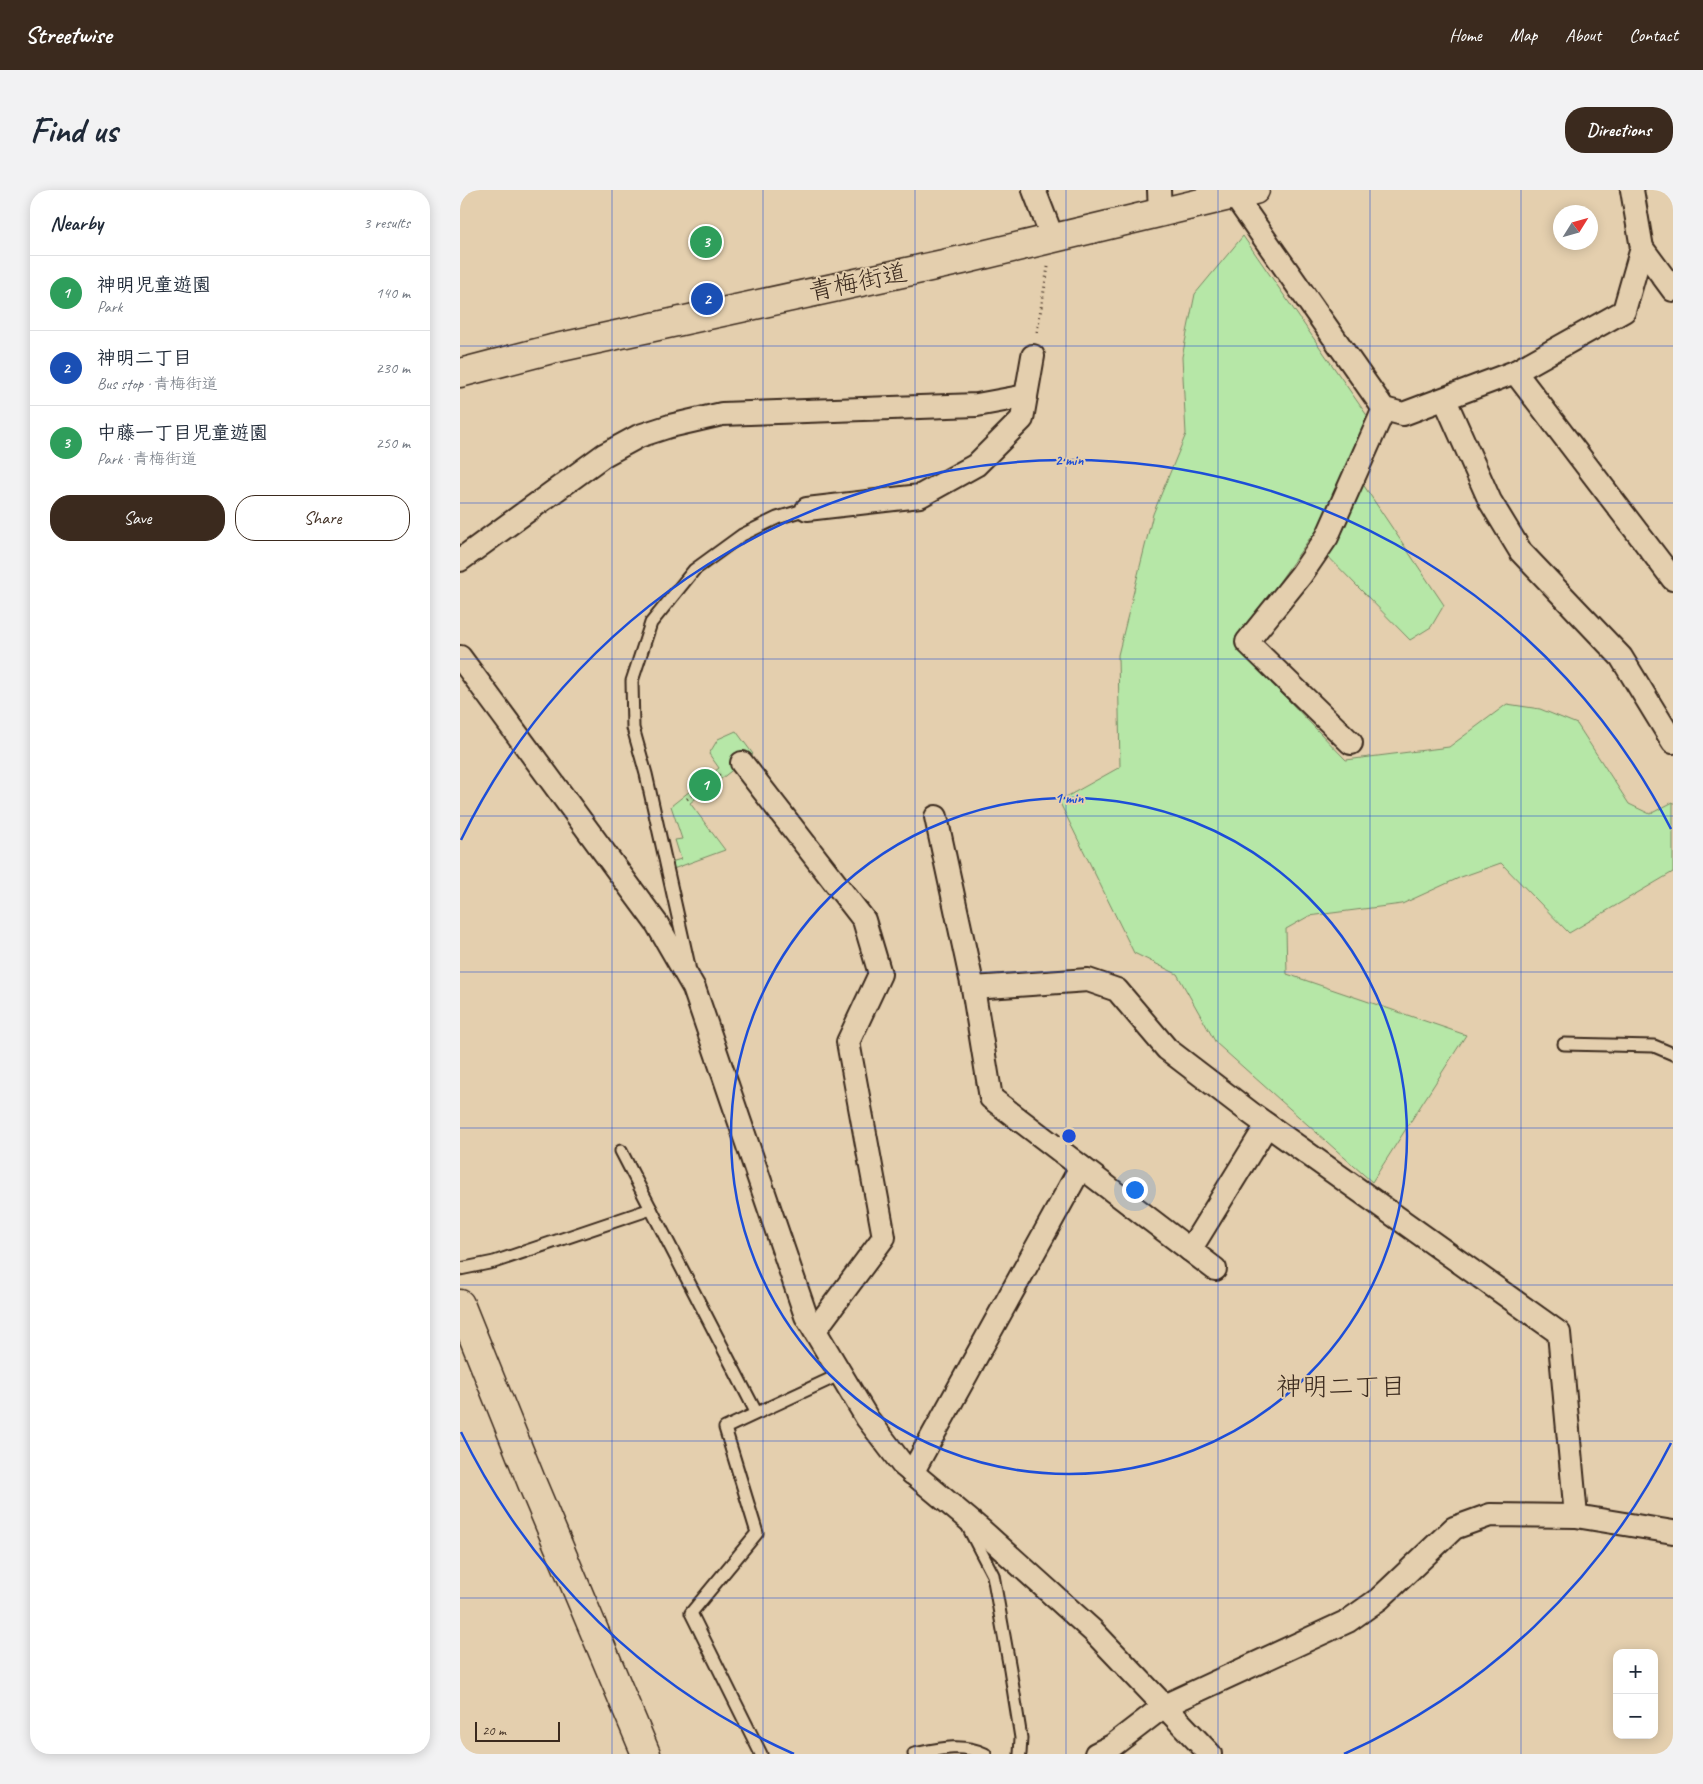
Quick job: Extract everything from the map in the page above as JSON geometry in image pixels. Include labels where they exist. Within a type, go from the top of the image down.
[{"type":"main road","name":"青梅街道","points":[[460,373],[552,349],[1053,239],[1159,202],[1245,193]]},
{"type":"main road","points":[[460,1304],[532,1483],[646,1754]]},
{"type":"street","points":[[1034,190],[1053,239]]},
{"type":"street","points":[[1245,193],[1384,409],[1403,414],[1445,400],[1515,372],[1624,311],[1642,248],[1632,190]]},
{"type":"street","points":[[1642,248],[1673,290]]},
{"type":"street","points":[[807,509],[920,496],[976,465],[1022,419],[1033,356]]},
{"type":"street","points":[[1515,372],[1673,579]]},
{"type":"street","points":[[460,560],[604,455],[639,436],[670,426],[722,414],[977,405],[1026,396]]},
{"type":"street","points":[[1445,400],[1490,501],[1521,552],[1622,657],[1673,742]]},
{"type":"street","points":[[1352,743],[1247,642],[1301,575],[1328,537],[1384,409]]},
{"type":"street","points":[[460,657],[657,924],[694,988],[806,1316],[867,1418],[902,1464],[1093,1630],[1210,1754]]},
{"type":"street","points":[[742,764],[864,920],[880,974],[848,1042],[884,1237],[815,1330]]},
{"type":"street","points":[[936,817],[973,988],[991,1098],[1216,1269]]},
{"type":"street","points":[[973,988],[1088,980],[1117,990],[1167,1049],[1267,1125],[1560,1333],[1576,1516]]},
{"type":"street","points":[[1190,1250],[1267,1125]]},
{"type":"street","points":[[912,1473],[1082,1167]]},
{"type":"street","points":[[1096,1754],[1112,1746],[1164,1706],[1348,1621],[1379,1599],[1454,1528],[1490,1515],[1576,1516],[1673,1532]]},
{"type":"lane","points":[[694,988],[646,774],[633,728],[632,681],[651,622],[694,570],[742,535],[777,518],[807,509]]},
{"type":"lane","points":[[1564,1044],[1654,1046],[1673,1054]]},
{"type":"lane","points":[[620,1151],[756,1412]]},
{"type":"lane","points":[[460,1269],[494,1262],[651,1210]]},
{"type":"lane","points":[[761,1754],[691,1613],[757,1533],[725,1428],[841,1374]]},
{"type":"lane","points":[[961,1514],[993,1574],[1021,1738],[1020,1754]]},
{"type":"lane","points":[[914,1754],[942,1748],[971,1748],[985,1754]]},
{"type":"path","points":[[1033,356],[1053,239]]},
{"type":"path","points":[[688,799],[721,772]]},
{"type":"green space","points":[[1243,236],[1368,417],[1348,462],[1444,605],[1431,627],[1410,640],[1310,538],[1235,645],[1346,760],[1449,747],[1507,704],[1540,709],[1577,724],[1629,804],[1650,814],[1673,802],[1673,872],[1569,933],[1501,863],[1461,877],[1402,904],[1309,916],[1286,929],[1287,974],[1466,1035],[1372,1182],[1216,1043],[1177,974],[1134,953],[1059,801],[1120,767],[1118,655],[1153,514],[1186,434],[1182,357],[1195,294]]},
{"type":"green space","points":[[736,731],[753,754],[690,803],[725,850],[673,869],[671,862],[681,859],[675,840],[682,839],[671,806],[719,768],[709,754],[718,739]]},
{"type":"place","name":"中藤一丁目児童遊園","points":[[706,242]]},
{"type":"place","name":"神明二丁目","points":[[707,299]]},
{"type":"place","name":"神明児童遊園","points":[[705,785]]},
{"type":"district","name":"神明二丁目","points":[[1341,1386]]}]
